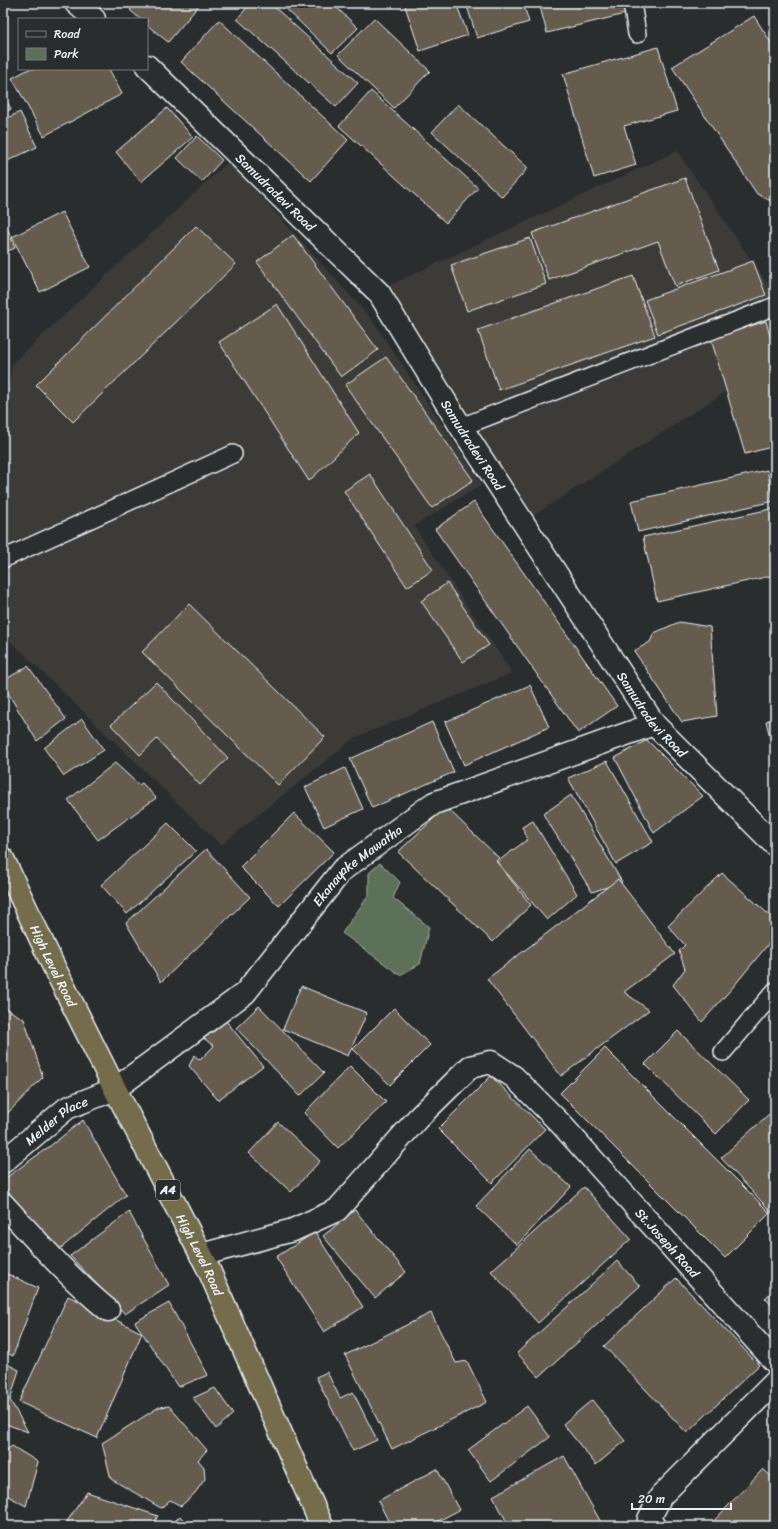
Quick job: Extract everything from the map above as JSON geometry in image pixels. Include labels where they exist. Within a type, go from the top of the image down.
[{"type":"highway","name":"High Level Road","points":[[3,859],[52,963],[201,1255],[322,1526]]},
{"type":"street","points":[[76,3],[93,18]]},
{"type":"street","name":"Samudradevi Road","points":[[148,67],[168,84],[379,293],[461,427],[654,724],[775,845]]},
{"type":"street","name":"Ekanayake Mawatha","points":[[115,1089],[245,992],[342,870],[434,803],[654,724]]},
{"type":"street","name":"St.Joseph Road","points":[[201,1255],[293,1230],[337,1210],[418,1118],[470,1067],[492,1062],[514,1077],[560,1123],[775,1362]]},
{"type":"street","name":"Melder Place","points":[[3,1162],[67,1108],[115,1089]]},
{"type":"street","points":[[3,1204],[90,1296],[108,1310]]},
{"type":"street","points":[[655,1526],[649,1519],[661,1496],[775,1382]]},
{"type":"lane","points":[[632,3],[637,34]]},
{"type":"lane","points":[[461,427],[775,306]]},
{"type":"lane","points":[[3,559],[233,454]]},
{"type":"lane","points":[[723,1052],[775,991]]},
{"type":"shaded area","points":[[677,151],[775,295],[775,360],[534,515],[472,422],[388,286]]},
{"type":"shaded area","points":[[229,161],[372,320],[482,484],[414,526],[512,673],[354,738],[221,845],[3,634],[3,577],[10,571],[3,560],[3,410],[13,363]]},
{"type":"green space","points":[[380,863],[400,882],[393,898],[429,927],[420,964],[400,975],[342,933],[369,895],[369,873]]},
{"type":"building","points":[[137,3],[201,3],[168,42],[148,26],[148,18],[139,18],[130,10]]},
{"type":"building","points":[[251,3],[270,3],[358,83],[336,107],[237,19]]},
{"type":"building","points":[[280,3],[332,3],[358,28],[332,53]]},
{"type":"building","points":[[404,3],[456,3],[468,35],[420,51]]},
{"type":"building","points":[[466,3],[523,3],[529,22],[477,38]]},
{"type":"building","points":[[539,3],[622,3],[625,14],[547,33]]},
{"type":"building","points":[[754,16],[775,49],[775,203],[757,194],[672,67]]},
{"type":"building","points":[[374,18],[430,71],[394,108],[338,55]]},
{"type":"building","points":[[219,20],[348,140],[311,181],[181,62]]},
{"type":"building","points":[[658,47],[677,111],[624,126],[636,165],[594,178],[563,74]]},
{"type":"building","points":[[27,70],[110,70],[122,94],[44,136],[12,78]]},
{"type":"building","points":[[371,91],[478,188],[446,223],[339,126]]},
{"type":"building","points":[[3,94],[11,109],[3,113]]},
{"type":"building","points":[[458,104],[528,168],[502,197],[432,132]]},
{"type":"building","points":[[167,108],[193,137],[141,182],[116,152]]},
{"type":"building","points":[[20,112],[37,147],[3,163],[3,120]]},
{"type":"building","points":[[197,136],[222,160],[202,182],[177,158]]},
{"type":"building","points":[[685,178],[719,270],[675,286],[658,241],[549,280],[532,233]]},
{"type":"building","points":[[62,212],[90,267],[40,292],[12,237]]},
{"type":"building","points":[[3,217],[15,248],[3,253]]},
{"type":"building","points":[[196,226],[236,264],[73,422],[36,385]]},
{"type":"building","points":[[293,235],[378,350],[341,377],[257,262]]},
{"type":"building","points":[[530,238],[546,284],[467,311],[451,265]]},
{"type":"building","points":[[753,261],[766,295],[658,334],[645,300]]},
{"type":"building","points":[[633,276],[655,336],[499,390],[478,330]]},
{"type":"building","points":[[277,304],[359,433],[309,481],[219,342]]},
{"type":"building","points":[[766,321],[775,355],[775,446],[745,454],[711,339]]},
{"type":"building","points":[[386,357],[473,480],[432,508],[345,385]]},
{"type":"building","points":[[767,470],[774,501],[638,532],[631,501]]},
{"type":"building","points":[[370,474],[433,570],[407,587],[344,491]]},
{"type":"building","points":[[474,502],[617,706],[578,733],[435,529]]},
{"type":"building","points":[[775,508],[775,575],[657,601],[643,537]]},
{"type":"building","points":[[447,583],[489,645],[463,662],[421,601]]},
{"type":"building","points":[[189,604],[325,737],[278,785],[142,652]]},
{"type":"building","points":[[679,622],[710,627],[717,716],[682,722],[634,651],[650,642],[654,633]]},
{"type":"building","points":[[28,666],[66,719],[37,741],[3,685],[3,681]]},
{"type":"building","points":[[156,682],[228,758],[200,785],[157,739],[140,755],[111,725]]},
{"type":"building","points":[[530,685],[549,727],[464,765],[445,722]]},
{"type":"building","points":[[82,719],[104,750],[64,776],[44,748]]},
{"type":"building","points":[[775,719],[775,758],[766,721]]},
{"type":"building","points":[[432,722],[454,772],[372,808],[350,759]]},
{"type":"building","points":[[647,740],[703,796],[654,833],[615,758]]},
{"type":"building","points":[[607,761],[653,842],[616,864],[568,778]]},
{"type":"building","points":[[115,763],[139,785],[142,783],[156,798],[98,840],[68,800]]},
{"type":"building","points":[[345,768],[363,809],[324,827],[305,787]]},
{"type":"building","points":[[571,795],[622,882],[592,892],[543,814]]},
{"type":"building","points":[[446,807],[499,858],[496,861],[531,905],[493,942],[398,852]]},
{"type":"building","points":[[294,813],[334,852],[279,906],[240,867]]},
{"type":"building","points":[[533,821],[577,894],[547,920],[497,862],[528,839],[522,827]]},
{"type":"building","points":[[168,823],[196,851],[127,914],[101,885]]},
{"type":"building","points":[[206,849],[250,897],[161,982],[126,923]]},
{"type":"building","points":[[722,873],[775,920],[775,936],[702,1022],[673,985],[685,969],[679,951],[685,945],[668,926]]},
{"type":"building","points":[[618,879],[675,954],[624,992],[649,1010],[561,1076],[487,979]]},
{"type":"building","points":[[301,986],[367,1013],[348,1056],[283,1029]]},
{"type":"building","points":[[259,1006],[324,1073],[300,1096],[236,1028]]},
{"type":"building","points":[[3,1007],[24,1019],[43,1077],[3,1118]]},
{"type":"building","points":[[394,1008],[430,1045],[390,1085],[353,1049]]},
{"type":"building","points":[[226,1021],[263,1066],[218,1100],[189,1066],[194,1055],[200,1060],[214,1046],[202,1037],[204,1030],[212,1033]]},
{"type":"building","points":[[678,1031],[749,1100],[716,1134],[645,1064]]},
{"type":"building","points":[[605,1048],[770,1213],[725,1258],[560,1093]]},
{"type":"building","points":[[350,1066],[386,1102],[338,1148],[304,1113]]},
{"type":"building","points":[[491,1076],[545,1129],[492,1183],[438,1129]]},
{"type":"building","points":[[769,1114],[775,1120],[775,1216],[721,1158]]},
{"type":"building","points":[[83,1120],[126,1195],[56,1252],[3,1185],[3,1180]]},
{"type":"building","points":[[278,1122],[320,1161],[291,1192],[249,1153]]},
{"type":"building","points":[[530,1149],[571,1187],[517,1245],[476,1206]]},
{"type":"building","points":[[584,1187],[631,1239],[538,1323],[491,1271]]},
{"type":"building","points":[[355,1210],[406,1272],[375,1298],[323,1236]]},
{"type":"building","points":[[129,1212],[169,1285],[125,1314],[70,1256]]},
{"type":"building","points":[[315,1232],[363,1307],[324,1332],[276,1257]]},
{"type":"building","points":[[617,1261],[640,1286],[539,1377],[517,1353]]},
{"type":"building","points":[[3,1272],[38,1288],[13,1356],[3,1351]]},
{"type":"building","points":[[676,1278],[759,1365],[687,1433],[604,1346]]},
{"type":"building","points":[[775,1289],[775,1309],[765,1298]]},
{"type":"building","points":[[68,1296],[142,1333],[97,1438],[19,1402]]},
{"type":"building","points":[[169,1303],[208,1375],[178,1387],[135,1322]]},
{"type":"building","points":[[431,1313],[456,1363],[467,1361],[487,1402],[392,1449],[345,1355]]},
{"type":"building","points":[[3,1362],[19,1370],[10,1400],[28,1432],[3,1423]]},
{"type":"building","points":[[327,1372],[340,1398],[353,1392],[377,1440],[353,1451],[316,1377]]},
{"type":"building","points":[[215,1388],[233,1414],[216,1429],[193,1398]]},
{"type":"building","points":[[592,1400],[625,1441],[596,1465],[563,1424]]},
{"type":"building","points":[[169,1406],[207,1450],[198,1460],[204,1467],[205,1479],[195,1493],[181,1506],[170,1500],[161,1508],[111,1479],[102,1443],[159,1407]]},
{"type":"building","points":[[527,1406],[550,1437],[491,1481],[468,1450]]},
{"type":"building","points":[[12,1446],[38,1462],[26,1506],[3,1493],[3,1453]]},
{"type":"building","points":[[564,1456],[603,1526],[509,1526],[493,1496]]},
{"type":"building","points":[[437,1469],[459,1510],[429,1526],[391,1526],[378,1501]]},
{"type":"building","points":[[763,1469],[775,1480],[775,1526],[709,1526]]},
{"type":"building","points":[[87,1492],[158,1516],[152,1526],[64,1526]]},
{"type":"building","points":[[180,1516],[189,1526],[170,1526]]}]
